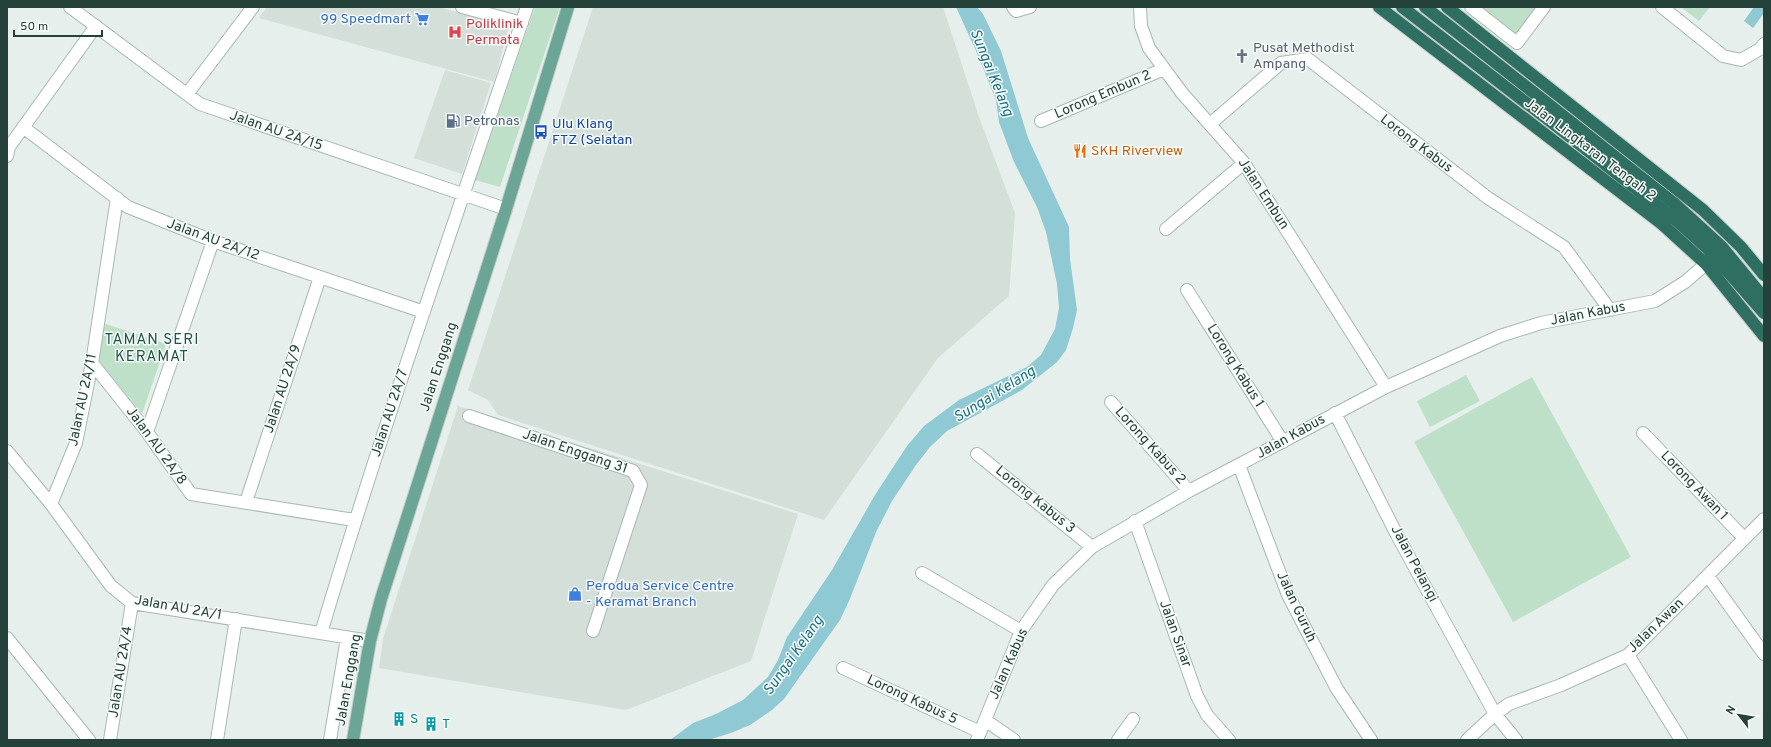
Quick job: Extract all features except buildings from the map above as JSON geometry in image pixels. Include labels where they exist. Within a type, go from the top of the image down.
[{"type":"highway","name":"Jalan Lingkaran Tengah 2","points":[[1379,7],[1662,224],[1706,264],[1764,336]]},
{"type":"highway","points":[[1402,7],[1677,221],[1707,248],[1764,313]]},
{"type":"highway","name":"Jalan Lingkaran Tengah 2","points":[[1425,7],[1675,204],[1722,247],[1764,298]]},
{"type":"highway","points":[[1447,7],[1703,210],[1741,247],[1764,275]]},
{"type":"main road","name":"Jalan Enggang","points":[[353,740],[370,641],[381,598],[506,209],[568,7]]},
{"type":"street","name":"Jalan AU 2A/15","points":[[70,7],[200,104],[506,209]]},
{"type":"street","points":[[187,94],[253,7]]},
{"type":"street","points":[[462,7],[522,23]]},
{"type":"street","name":"Jalan AU 2A/7","points":[[321,633],[354,520],[462,194],[527,7]]},
{"type":"street","points":[[1013,7],[1016,11],[1030,7]]},
{"type":"street","name":"Jalan Embun","points":[[1140,7],[1141,26],[1149,48],[1182,93],[1244,163],[1386,387]]},
{"type":"street","points":[[1474,8],[1517,43],[1544,7]]},
{"type":"street","points":[[1662,7],[1723,56],[1741,60],[1760,49],[1764,44]]},
{"type":"street","points":[[7,156],[9,147],[96,26]]},
{"type":"street","name":"Lorong Kabus","points":[[1210,124],[1281,63],[1308,59],[1488,198],[1564,247],[1610,310]]},
{"type":"street","name":"Lorong Embun 2","points":[[1041,121],[1164,69]]},
{"type":"street","name":"Jalan AU 2A/12","points":[[23,127],[128,207],[146,216],[424,312]]},
{"type":"street","points":[[1166,229],[1244,163]]},
{"type":"street","name":"Jalan AU 2A/11","points":[[51,504],[76,443],[92,363],[117,198]]},
{"type":"street","points":[[147,432],[213,240]]},
{"type":"street","name":"Jalan Kabus","points":[[979,736],[1021,631],[1053,585],[1092,547],[1189,491],[1386,387],[1500,336],[1541,323],[1655,301],[1685,282],[1706,264]]},
{"type":"street","name":"Jalan AU 2A/9","points":[[246,502],[320,277]]},
{"type":"street","name":"Lorong Kabus 1","points":[[1187,290],[1283,442]]},
{"type":"street","name":"Jalan AU 2A/8","points":[[92,363],[147,432],[191,494],[354,520]]},
{"type":"street","name":"Lorong Kabus 2","points":[[1110,402],[1189,491]]},
{"type":"street","name":"Jalan Pelangi","points":[[1335,413],[1397,534],[1495,714],[1516,740]]},
{"type":"street","name":"Jalan Enggang 31","points":[[469,416],[633,471],[641,485],[594,631]]},
{"type":"street","name":"Lorong Awan 1","points":[[1643,433],[1744,538]]},
{"type":"street","name":"Jalan AU 2A/1","points":[[7,451],[51,504],[111,586],[132,603],[370,641]]},
{"type":"street","name":"Lorong Kabus 3","points":[[977,454],[1092,547]]},
{"type":"street","name":"Jalan Guruh","points":[[1239,465],[1288,595],[1337,689],[1371,740]]},
{"type":"street","name":"Jalan Awan","points":[[1467,740],[1495,714],[1510,704],[1628,655],[1764,519]]},
{"type":"street","name":"Jalan Sinar","points":[[1135,521],[1197,696],[1207,715],[1229,740]]},
{"type":"street","points":[[922,573],[1021,631]]},
{"type":"street","points":[[1708,576],[1764,654]]},
{"type":"street","name":"Jalan AU 2A/4","points":[[110,740],[132,603]]},
{"type":"street","points":[[217,740],[236,619]]},
{"type":"street","points":[[7,638],[89,740]]},
{"type":"street","points":[[330,740],[347,638]]},
{"type":"street","points":[[1628,655],[1680,740]]},
{"type":"street","name":"Lorong Kabus 5","points":[[843,668],[979,736]]},
{"type":"street","points":[[1118,740],[1133,719]]},
{"type":"street","points":[[985,720],[1014,740]]},
{"type":"shaded area","points":[[267,7],[438,7],[509,26],[494,82],[259,18]]},
{"type":"shaded area","points":[[593,7],[943,7],[979,117],[1015,213],[1009,296],[938,358],[824,520],[498,415],[488,400],[468,390]]},
{"type":"shaded area","points":[[445,70],[491,83],[462,174],[414,158]]},
{"type":"shaded area","points":[[458,406],[798,514],[751,661],[626,710],[379,668],[383,639]]},
{"type":"green space","points":[[535,7],[560,7],[500,187],[475,180]]},
{"type":"green space","points":[[1483,7],[1536,7],[1515,35],[1481,10]]},
{"type":"green space","points":[[1681,7],[1710,7],[1699,21]]},
{"type":"green space","points":[[103,323],[166,344],[142,414],[99,361]]},
{"type":"green space","points":[[1466,375],[1480,401],[1430,427],[1417,401]]},
{"type":"green space","points":[[1532,377],[1631,557],[1513,622],[1414,442]]},
{"type":"water","name":"Sungai Kelang","points":[[956,7],[977,7],[983,14],[1001,51],[1028,138],[1069,227],[1070,259],[1077,310],[1066,350],[1057,362],[1022,390],[947,431],[930,447],[892,501],[877,530],[840,620],[784,699],[772,710],[750,725],[731,733],[708,740],[670,740],[693,723],[716,714],[743,700],[768,677],[778,660],[787,637],[832,570],[875,495],[907,446],[924,426],[959,400],[1027,367],[1041,355],[1055,329],[1059,308],[1057,284],[1046,232],[1037,207],[1014,162],[999,122],[996,100]]},
{"type":"water","points":[[1754,7],[1761,7],[1764,9],[1764,13],[1753,28],[1744,21]]},
{"type":"place","name":"99 Speedmart","points":[[422,19]]},
{"type":"place","name":"Poliklinik Permata","points":[[455,32]]},
{"type":"place","name":"Pusat Methodist Ampang","points":[[1242,56]]},
{"type":"place","name":"Petronas","points":[[453,121]]},
{"type":"place","name":"Ulu Klang FTZ (Selatan","points":[[541,132]]},
{"type":"place","name":"SKH Riverview","points":[[1080,151]]},
{"type":"place","name":"Perodua Service Centre - Keramat Branch","points":[[575,594]]},
{"type":"place","name":"S","points":[[399,719]]},
{"type":"place","name":"T","points":[[431,724]]},
{"type":"district","name":"TAMAN SERI KERAMAT","points":[[152,348]]}]
